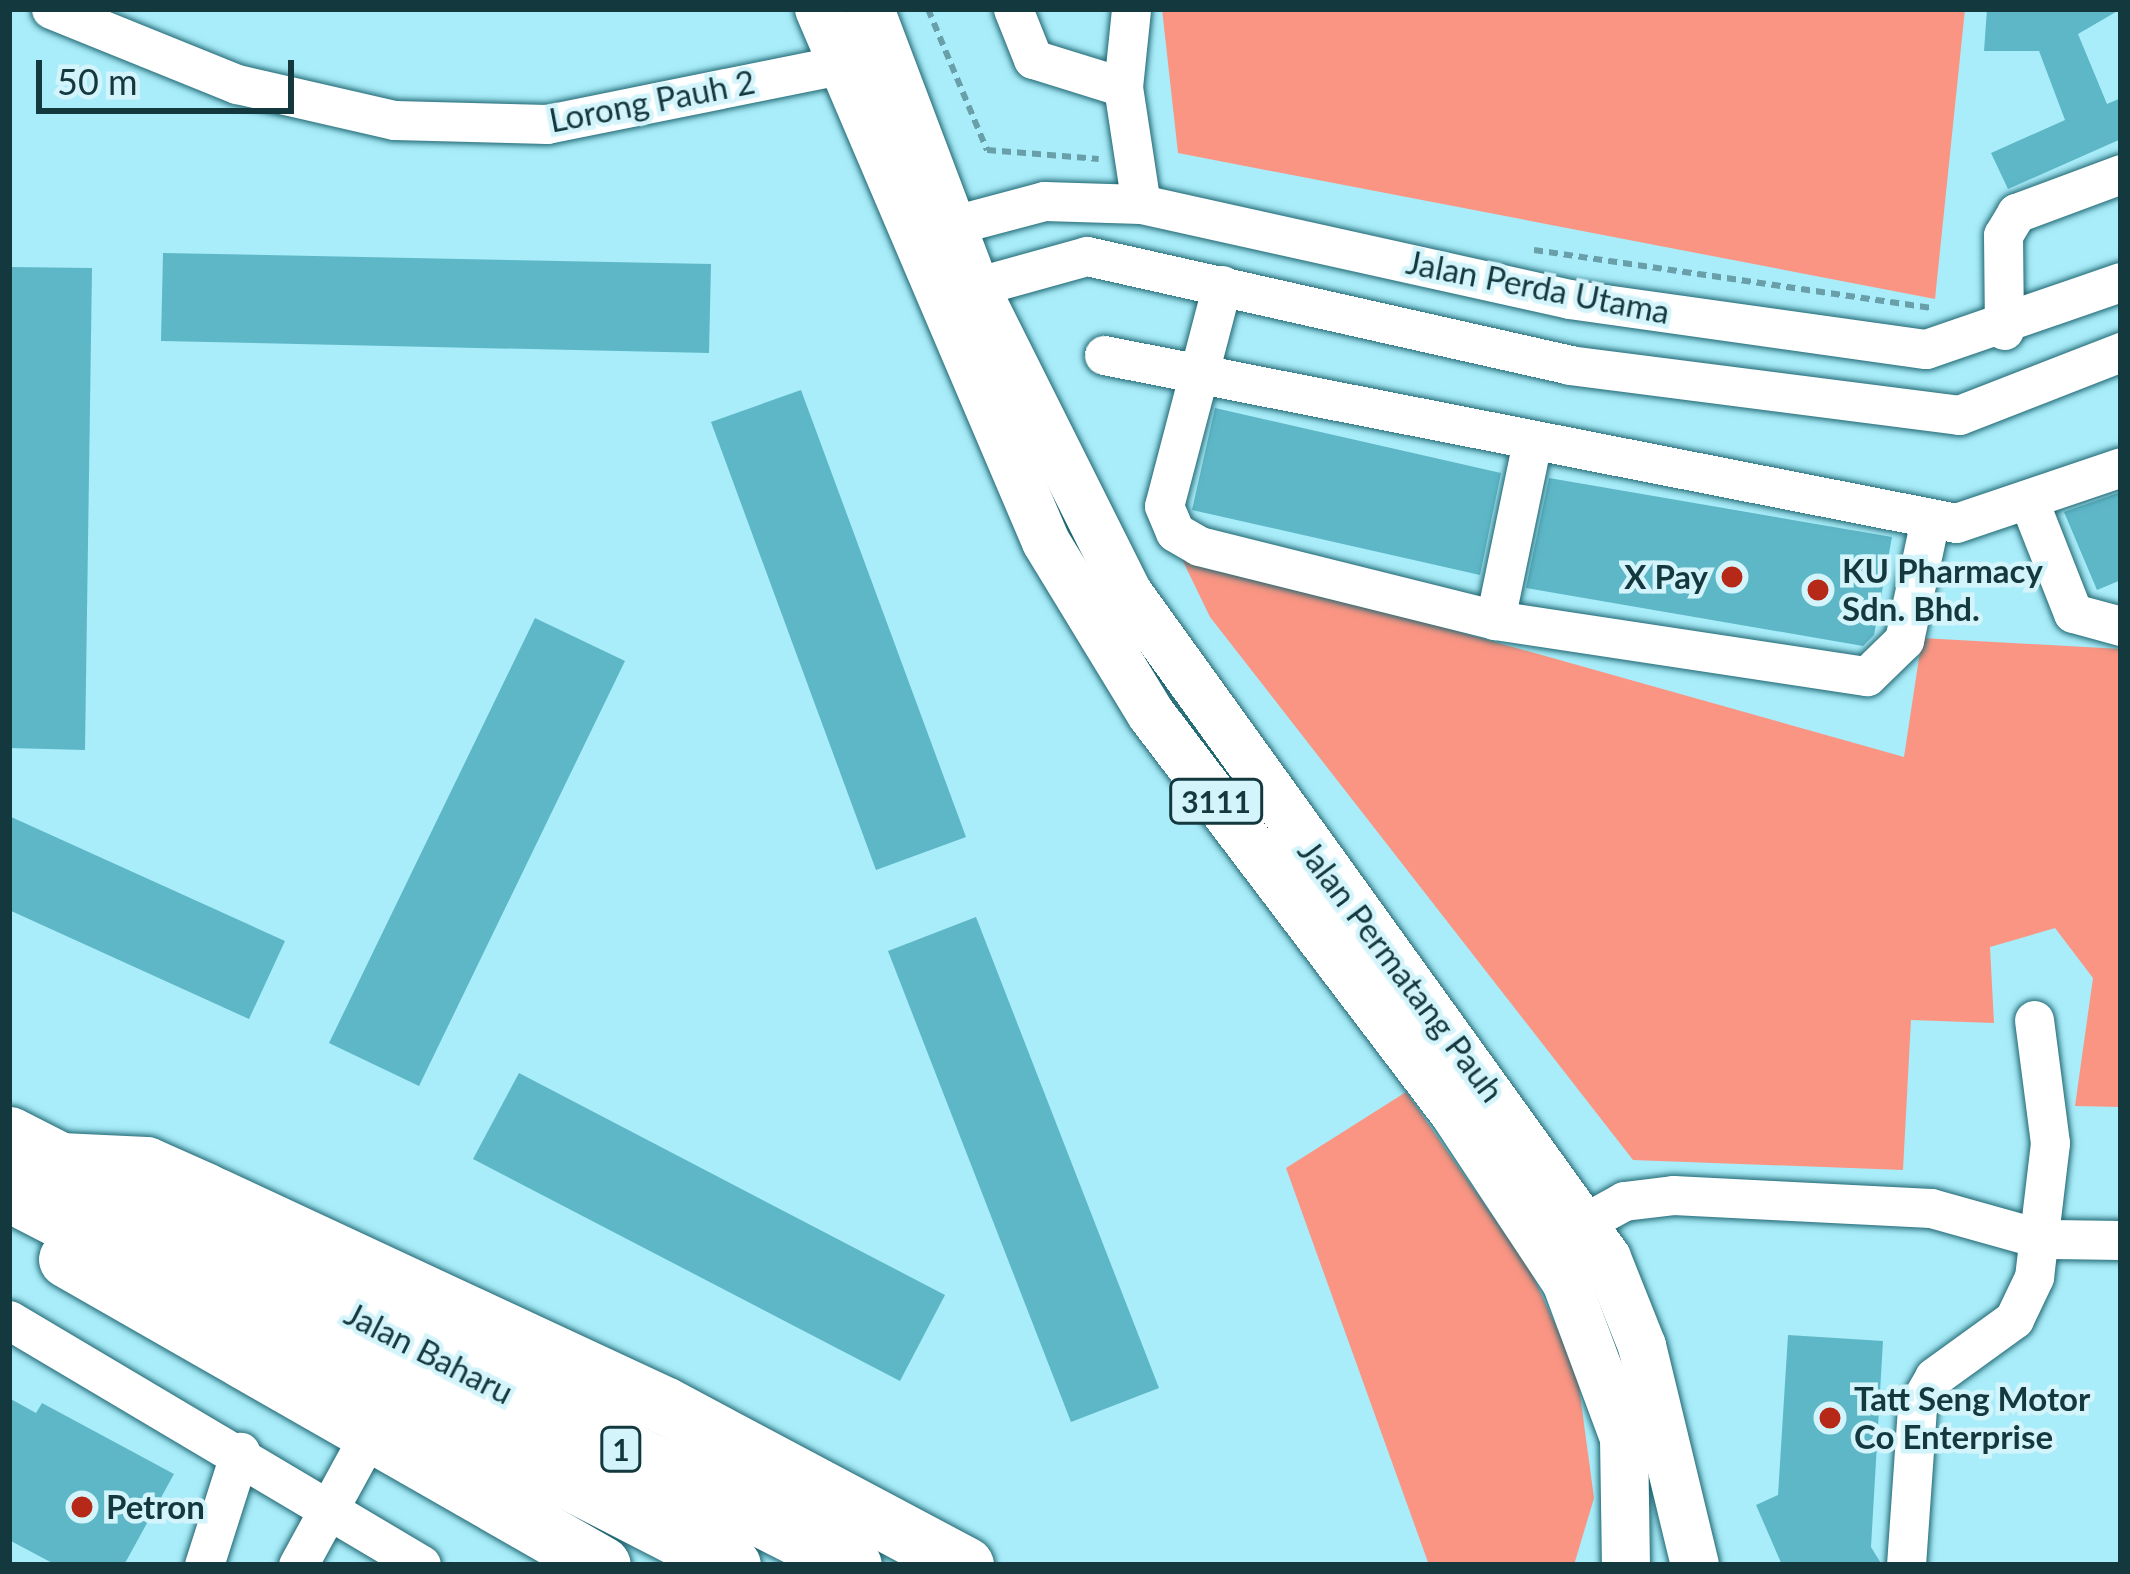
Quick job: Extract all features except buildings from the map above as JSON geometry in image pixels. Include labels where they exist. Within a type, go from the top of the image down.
[{"type":"highway","name":"Jalan Baharu","points":[[9,1135],[36,1188],[376,1355],[853,1565]]},
{"type":"highway","points":[[602,1565],[367,1439],[74,1271],[36,1188],[165,1174],[664,1406],[965,1565]]},
{"type":"highway","name":"Jalan Baharu","points":[[376,1355],[732,1565]]},
{"type":"main road","name":"Jalan Permatang Pauh","points":[[819,9],[966,371],[1108,649],[1454,1113],[1566,1282],[1624,1438],[1626,1565]]},
{"type":"main road","name":"Jalan Permatang Pauh","points":[[870,9],[975,287],[1090,526],[1174,668],[1586,1222],[1642,1346],[1695,1565]]},
{"type":"street","name":"Lorong Pauh 2","points":[[51,9],[237,84],[394,119],[547,124],[839,64]]},
{"type":"street","points":[[1013,9],[1033,59],[1123,87]]},
{"type":"street","points":[[1131,9],[1123,87],[1142,204]]},
{"type":"street","points":[[2004,330],[2003,235],[2016,213],[2121,174]]},
{"type":"street","name":"Jalan Perda Utama","points":[[950,226],[1044,201],[1142,204],[1569,299],[1926,349],[2004,330],[2121,281]]},
{"type":"street","name":"Jalan Perda Utama","points":[[975,287],[1087,256],[1569,365],[1959,415],[2121,352]]},
{"type":"street","points":[[1222,285],[1164,506],[1175,532],[1495,620],[1867,676],[1904,640],[1930,520]]},
{"type":"street","points":[[1104,355],[1930,520],[2030,504],[2121,467]]},
{"type":"street","points":[[1495,620],[1532,442]]},
{"type":"street","points":[[2030,504],[2073,613],[2121,626]]},
{"type":"street","points":[[1906,1565],[1916,1407],[1934,1377],[2014,1319],[2042,1239],[2050,1142],[2034,1020]]},
{"type":"street","points":[[1586,1222],[1624,1201],[1672,1195],[1931,1208],[2042,1239],[2121,1240]]},
{"type":"street","points":[[9,1320],[328,1501],[365,1549],[421,1565]]},
{"type":"street","points":[[298,1565],[328,1501],[367,1439]]},
{"type":"street","points":[[204,1565],[240,1452]]},
{"type":"path","points":[[928,9],[987,150],[1135,160]]},
{"type":"path","points":[[1510,247],[1938,309]]},
{"type":"shaded area","points":[[1162,9],[1965,9],[1935,299],[1178,153]]},
{"type":"shaded area","points":[[1179,553],[1904,757],[1922,638],[2121,649],[2121,1107],[2075,1106],[2093,978],[2055,928],[1990,947],[1994,1023],[1911,1020],[1903,1170],[1633,1160],[1210,617]]},
{"type":"shaded area","points":[[1406,1092],[1530,1270],[1577,1372],[1594,1498],[1574,1565],[1429,1565],[1286,1168]]},
{"type":"place","name":"X Pay","points":[[1732,577]]},
{"type":"place","name":"KU Pharmacy Sdn. Bhd.","points":[[1818,590]]},
{"type":"place","name":"Tatt Seng Motor Co Enterprise","points":[[1830,1418]]},
{"type":"place","name":"Petron","points":[[82,1507]]}]
